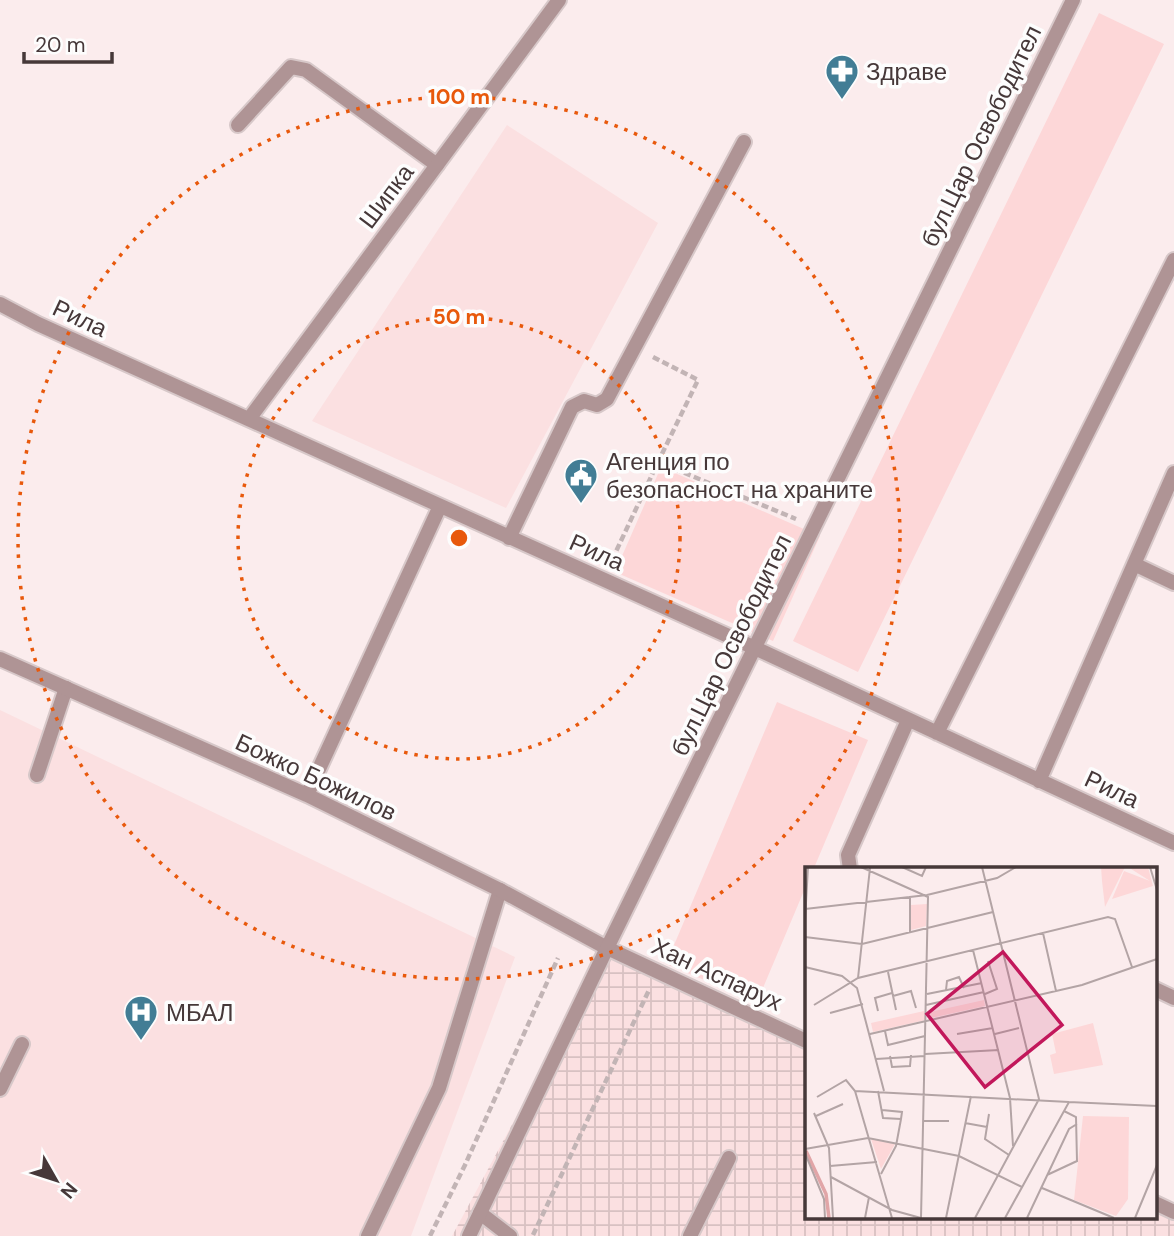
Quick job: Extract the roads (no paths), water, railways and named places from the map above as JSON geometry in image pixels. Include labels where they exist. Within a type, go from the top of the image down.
[{"type":"street","name":"Шипка","points":[[249,419],[559,0]]},
{"type":"street","name":"бул.Цар Освободител","points":[[469,1236],[607,948],[1073,0]]},
{"type":"street","points":[[239,125],[291,66],[306,71],[437,165]]},
{"type":"street","points":[[509,538],[572,407],[584,401],[597,405],[607,399],[744,142]]},
{"type":"street","points":[[937,733],[1174,260]]},
{"type":"street","name":"Рила","points":[[0,304],[38,324],[755,648],[1174,843]]},
{"type":"street","points":[[1039,781],[1174,472]]},
{"type":"street","points":[[307,795],[440,506]]},
{"type":"street","points":[[1134,564],[1174,583]]},
{"type":"street","name":"Божко Божилов","points":[[0,659],[307,795],[500,890],[607,948]]},
{"type":"street","points":[[37,775],[66,688]]},
{"type":"street","points":[[850,867],[848,855],[908,720]]},
{"type":"street","points":[[368,1236],[439,1088],[500,890]]},
{"type":"street","name":"Хан Аспарух","points":[[607,948],[805,1040]]},
{"type":"street","points":[[1156,989],[1174,998]]},
{"type":"street","points":[[0,1089],[22,1044]]},
{"type":"street","points":[[690,1236],[729,1158]]},
{"type":"street","points":[[1156,1203],[1174,1212]]},
{"type":"street","points":[[480,1213],[510,1236]]},
{"type":"place","name":"Здраве","points":[[842,101]]},
{"type":"place","name":"Агенция по безопасност на храните","points":[[581,505]]},
{"type":"place","name":"МБАЛ","points":[[141,1042]]}]
